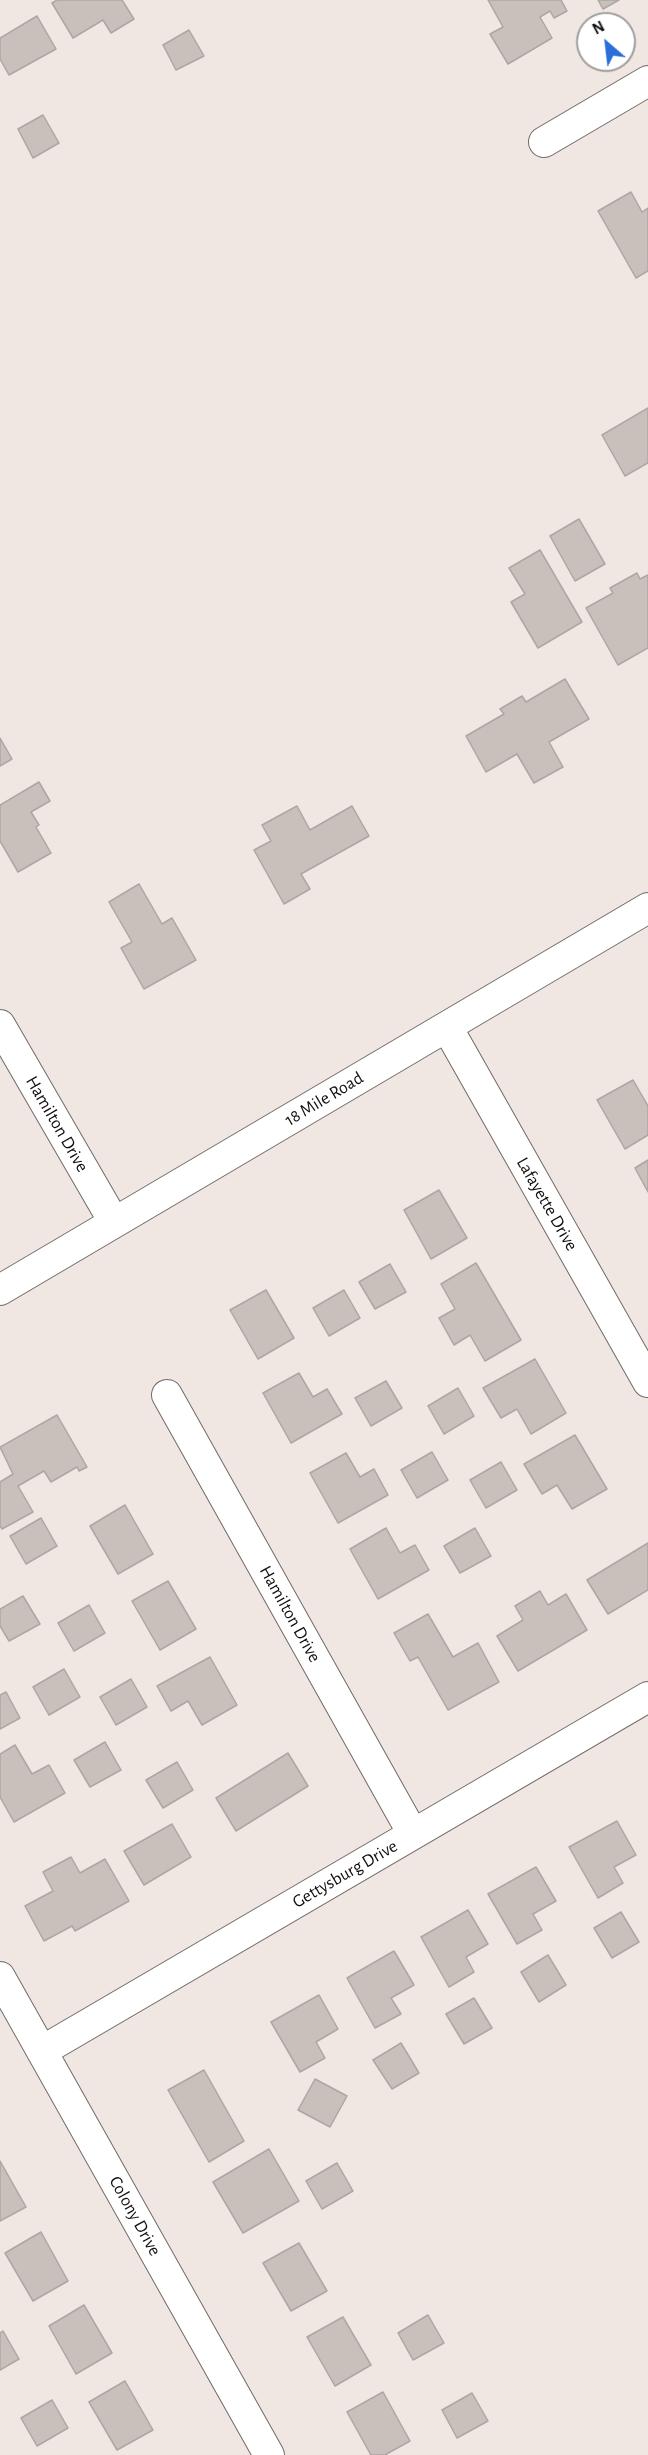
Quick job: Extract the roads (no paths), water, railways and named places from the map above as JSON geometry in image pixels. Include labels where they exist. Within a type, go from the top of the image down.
[{"type":"street","points":[[544,142],[648,81]]},
{"type":"street","name":"18 Mile Road","points":[[0,1290],[648,908]]},
{"type":"street","name":"Hamilton Drive","points":[[0,1025],[114,1222]]},
{"type":"street","name":"Lafayette Drive","points":[[447,1027],[648,1382]]},
{"type":"street","name":"Hamilton Drive","points":[[167,1395],[413,1834]]},
{"type":"street","name":"Gettysburg Drive","points":[[42,2051],[648,1697]]},
{"type":"street","name":"Colony Drive","points":[[0,1977],[269,2455]]}]
